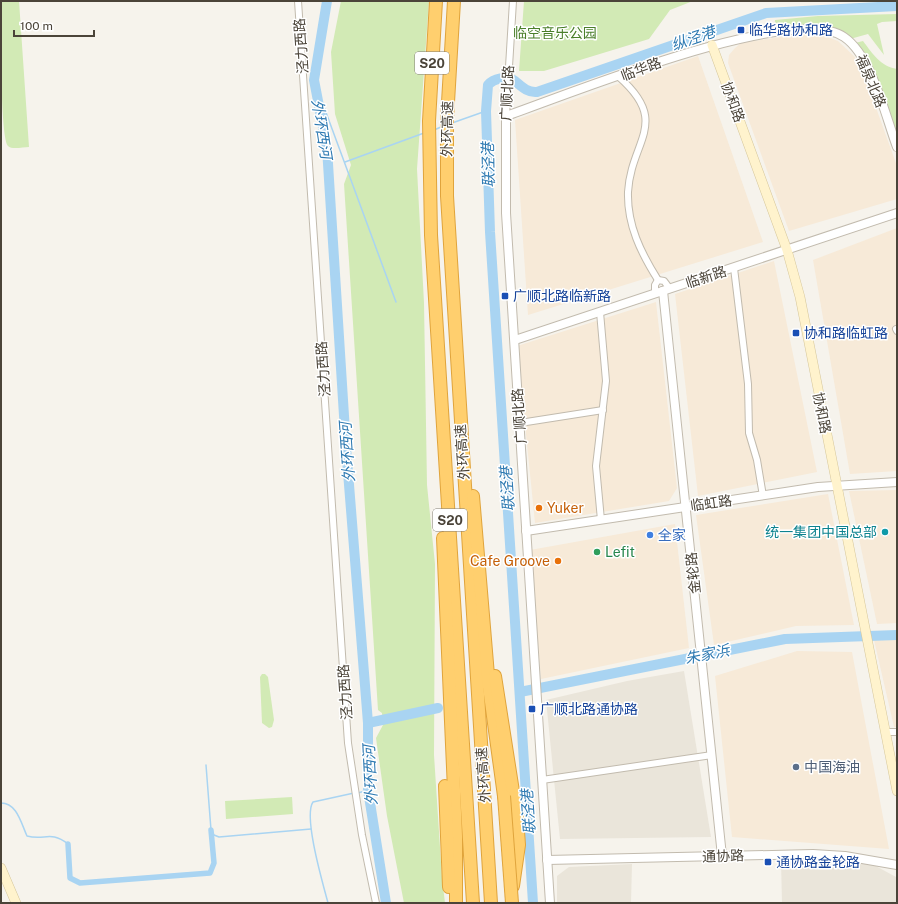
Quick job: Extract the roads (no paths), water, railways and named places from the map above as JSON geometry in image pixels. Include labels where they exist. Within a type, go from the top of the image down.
[{"type":"highway","name":"外环高速","points":[[436,1],[429,131],[431,227],[473,903]]},
{"type":"highway","name":"外环高速","points":[[454,1],[447,125],[448,219],[491,903]]},
{"type":"highway","points":[[456,354],[474,505],[489,687],[504,796],[511,903]]},
{"type":"highway","points":[[439,355],[445,610],[456,836],[456,903]]},
{"type":"highway","points":[[483,605],[512,774],[517,817],[518,854],[511,903]]},
{"type":"highway","points":[[445,610],[442,696],[447,858],[452,903]]},
{"type":"main road","name":"协和路","points":[[712,45],[787,250],[805,322],[897,791]]},
{"type":"main road","points":[[1,868],[16,903]]},
{"type":"main road","points":[[1,885],[10,903]]},
{"type":"street","name":"泾力西路","points":[[298,1],[348,743],[355,793],[376,903]]},
{"type":"street","name":"广顺北路","points":[[513,1],[507,71],[506,213],[550,903]]},
{"type":"street","name":"临华路","points":[[506,116],[712,45],[800,29],[814,28],[827,30]]},
{"type":"street","name":"福泉北路","points":[[827,30],[844,37],[861,54],[869,71],[897,146]]},
{"type":"street","points":[[619,77],[635,92],[645,114],[645,131],[630,177],[628,205],[634,235],[645,259],[658,280],[664,281],[667,290]]},
{"type":"street","name":"临新路","points":[[515,340],[897,213]]},
{"type":"street","points":[[734,268],[748,384],[749,432],[758,460],[763,496]]},
{"type":"street","points":[[655,294],[655,285],[658,280]]},
{"type":"street","name":"金轮路","points":[[667,290],[686,507],[722,856]]},
{"type":"street","points":[[600,312],[606,381],[596,466],[601,520]]},
{"type":"street","points":[[520,423],[603,410]]},
{"type":"street","name":"临虹路","points":[[526,531],[837,484],[897,482]]},
{"type":"street","points":[[886,732],[897,732]]},
{"type":"street","points":[[542,780],[712,754]]},
{"type":"street","name":"通协路","points":[[547,860],[829,854],[862,858],[897,865]]},
{"type":"waterway","name":"外环西河","points":[[327,1],[314,80],[327,148],[346,447],[368,723],[368,790],[386,903]]},
{"type":"waterway","name":"联泾港","points":[[533,903],[490,232],[486,111],[488,85],[497,80],[508,78],[512,79],[527,90],[537,92],[766,13],[897,6]]},
{"type":"waterway","points":[[314,80],[396,302]]},
{"type":"waterway","points":[[452,123],[486,111]]},
{"type":"waterway","points":[[434,130],[441,127]]},
{"type":"waterway","points":[[345,162],[424,133]]},
{"type":"waterway","name":"朱家浜","points":[[520,692],[785,639],[897,635]]},
{"type":"waterway","points":[[368,723],[438,708]]},
{"type":"waterway","points":[[206,765],[211,830],[214,835],[219,837],[311,829]]},
{"type":"waterway","points":[[358,793],[368,790]]},
{"type":"waterway","points":[[328,903],[318,866],[312,835],[310,821],[311,810],[313,802],[354,793]]},
{"type":"waterway","points":[[1,803],[11,806],[15,810],[27,836],[52,837],[62,840],[68,844]]},
{"type":"waterway","points":[[68,844],[70,878],[80,883],[210,873],[214,863],[211,830]]},
{"type":"place","name":"临华路协和路","points":[[741,30]]},
{"type":"place","name":"广顺北路临新路","points":[[505,296]]},
{"type":"place","name":"协和路临虹路","points":[[796,333]]},
{"type":"place","name":"Yuker","points":[[539,508]]},
{"type":"place","name":"统一集团中国总部","points":[[885,532]]},
{"type":"place","name":"全家","points":[[650,535]]},
{"type":"place","name":"Lefit","points":[[597,552]]},
{"type":"place","name":"Cafe Groove","points":[[558,561]]},
{"type":"place","name":"广顺北路通协路","points":[[532,709]]},
{"type":"place","name":"中国海油","points":[[796,767]]},
{"type":"place","name":"通协路金轮路","points":[[768,862]]},
{"type":"park label","name":"临空音乐公园","points":[[555,33]]},
{"type":"water label","name":"纵泾港","points":[[693,38]]}]
